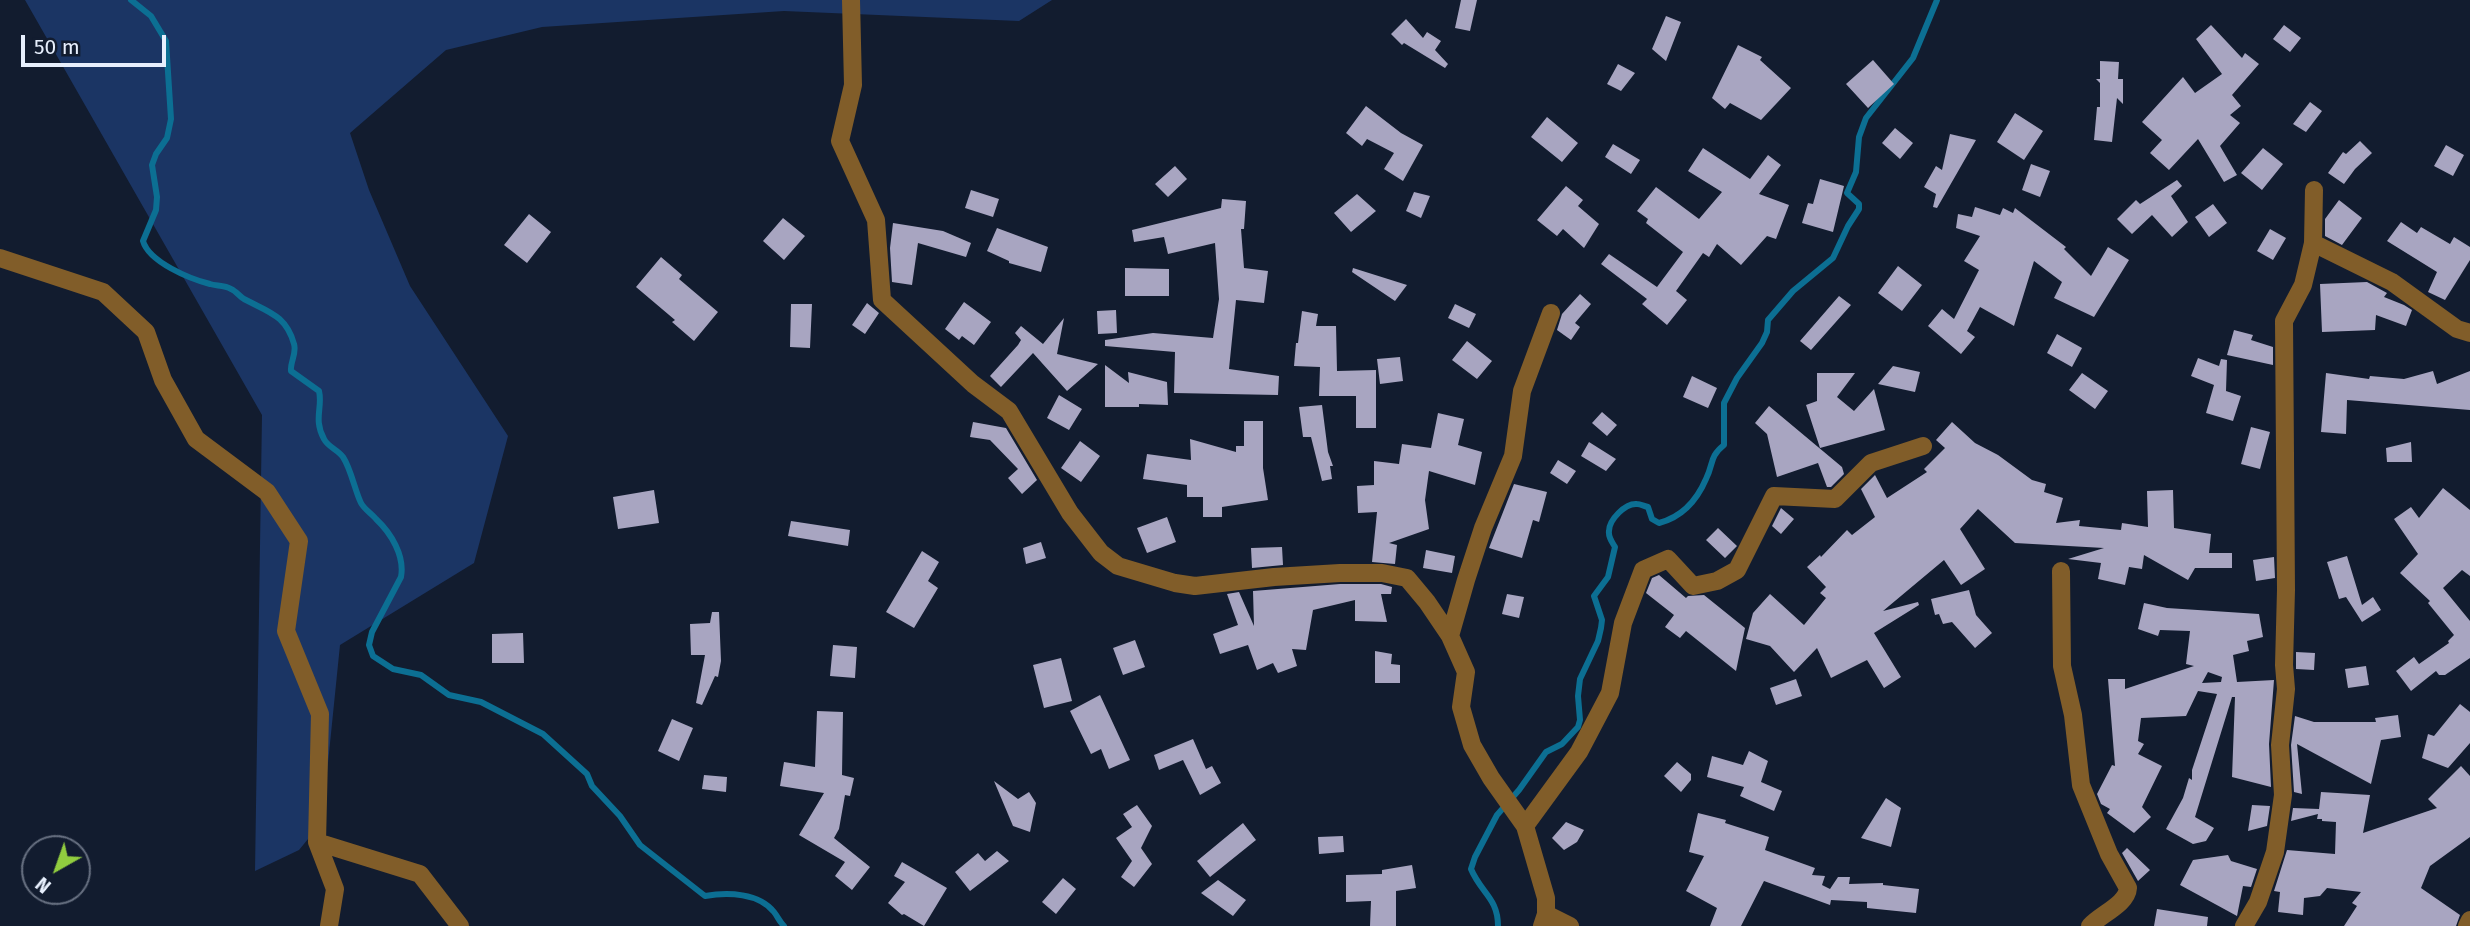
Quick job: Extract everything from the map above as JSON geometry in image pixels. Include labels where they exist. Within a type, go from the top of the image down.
[{"type":"street","points":[[851,0],[853,85],[840,141],[876,220],[882,300],[973,384],[1009,411],[1070,513],[1101,553],[1118,566],[1175,583],[1195,586],[1340,573],[1382,573],[1407,578],[1450,636],[1466,672],[1461,707],[1472,745],[1522,822],[1546,898],[1544,920],[1570,926]]},
{"type":"street","points":[[2244,926],[2258,902],[2275,852],[2281,809],[2280,745],[2286,688],[2284,321],[2299,295],[2314,243],[2314,190]]},
{"type":"street","points":[[2314,243],[2392,282],[2457,329],[2470,332]]},
{"type":"street","points":[[0,258],[103,292],[146,332],[163,380],[196,439],[267,492],[299,541],[286,631],[320,714],[317,842],[335,889],[329,926]]},
{"type":"street","points":[[1450,636],[1483,528],[1513,456],[1522,391],[1551,313]]},
{"type":"street","points":[[1522,822],[1579,752],[1610,694],[1623,623],[1643,570],[1668,559],[1693,586],[1717,581],[1737,570],[1774,496],[1835,499],[1871,463],[1923,446]]},
{"type":"street","points":[[2061,571],[2062,666],[2073,715],[2081,785],[2099,823],[2109,854],[2128,888],[2124,902],[2111,907],[2090,926]]},
{"type":"street","points":[[317,842],[420,873],[460,926]]},
{"type":"street","points":[[2467,926],[2470,920]]},
{"type":"shaded area","points":[[25,0],[1052,0],[1019,21],[784,11],[542,27],[446,50],[350,133],[369,190],[410,286],[508,436],[474,563],[340,645],[322,822],[299,850],[255,871],[262,415]]},
{"type":"building","points":[[1461,0],[1477,0],[1470,31],[1455,28]]},
{"type":"building","points":[[1666,16],[1681,22],[1666,61],[1652,49]]},
{"type":"building","points":[[1406,19],[1423,38],[1427,32],[1441,41],[1435,50],[1448,64],[1445,68],[1404,43],[1402,45],[1391,34]]},
{"type":"building","points":[[2211,25],[2242,58],[2245,53],[2259,64],[2232,95],[2241,106],[2230,115],[2240,123],[2220,146],[2237,175],[2224,182],[2198,139],[2169,170],[2150,153],[2162,140],[2142,122],[2183,77],[2195,93],[2222,74],[2196,39]]},
{"type":"building","points":[[2284,25],[2301,38],[2290,52],[2273,39]]},
{"type":"building","points":[[1738,45],[1762,57],[1760,60],[1791,88],[1761,120],[1730,103],[1725,109],[1712,98]]},
{"type":"building","points":[[1873,60],[1894,84],[1868,108],[1846,84]]},
{"type":"building","points":[[2100,61],[2119,62],[2118,79],[2123,79],[2123,104],[2117,98],[2112,142],[2094,140],[2097,107],[2100,107],[2100,83],[2096,79],[2100,79]]},
{"type":"building","points":[[1618,64],[1635,73],[1621,91],[1607,84]]},
{"type":"building","points":[[2310,102],[2322,111],[2306,132],[2293,124]]},
{"type":"building","points":[[1366,106],[1401,133],[1423,145],[1403,181],[1384,169],[1394,153],[1367,139],[1362,146],[1346,133]]},
{"type":"building","points":[[2015,113],[2043,131],[2024,160],[1997,142]]},
{"type":"building","points":[[1547,117],[1578,143],[1562,162],[1531,137]]},
{"type":"building","points":[[1895,128],[1913,143],[1900,159],[1882,143]]},
{"type":"building","points":[[1950,134],[1976,140],[1937,208],[1933,207],[1936,194],[1924,187],[1936,166],[1942,170]]},
{"type":"building","points":[[2360,141],[2372,153],[2344,184],[2328,173],[2343,152],[2346,154]]},
{"type":"building","points":[[1613,144],[1640,160],[1631,174],[1605,157]]},
{"type":"building","points":[[2446,145],[2464,155],[2453,176],[2434,166]]},
{"type":"building","points":[[1703,148],[1750,179],[1768,155],[1781,165],[1759,194],[1789,205],[1776,239],[1767,236],[1741,265],[1717,244],[1709,257],[1703,253],[1676,291],[1687,300],[1667,325],[1642,304],[1647,299],[1601,264],[1609,254],[1657,287],[1683,252],[1646,223],[1648,219],[1637,211],[1656,187],[1699,219],[1722,192],[1688,171]]},
{"type":"building","points":[[2263,148],[2283,164],[2262,190],[2241,173]]},
{"type":"building","points":[[2031,164],[2050,171],[2040,197],[2022,190]]},
{"type":"building","points":[[1175,166],[1187,179],[1168,197],[1155,184]]},
{"type":"building","points":[[1820,179],[1844,186],[1833,232],[1802,223],[1808,203],[1813,204]]},
{"type":"building","points":[[2177,180],[2182,186],[2171,196],[2188,222],[2172,237],[2152,215],[2132,234],[2117,219],[2136,200],[2140,204]]},
{"type":"building","points":[[1566,186],[1583,200],[1578,206],[1599,224],[1584,248],[1563,229],[1557,236],[1537,220]]},
{"type":"building","points":[[971,190],[999,199],[993,217],[965,208]]},
{"type":"building","points":[[1414,192],[1430,196],[1421,218],[1406,211]]},
{"type":"building","points":[[1357,194],[1376,211],[1351,232],[1334,213]]},
{"type":"building","points":[[1222,199],[1246,201],[1244,229],[1241,229],[1244,268],[1268,271],[1264,303],[1236,300],[1229,369],[1279,376],[1278,395],[1174,393],[1175,352],[1105,346],[1105,340],[1153,333],[1213,338],[1219,299],[1215,243],[1168,254],[1164,237],[1134,242],[1132,230],[1221,208]]},
{"type":"building","points":[[2339,200],[2362,218],[2342,245],[2325,236],[2325,219]]},
{"type":"building","points":[[2213,204],[2227,223],[2209,237],[2195,217]]},
{"type":"building","points":[[1975,207],[2000,215],[2003,208],[2013,213],[2015,208],[2066,247],[2064,249],[2091,276],[2108,247],[2129,260],[2094,317],[2054,298],[2062,282],[2034,261],[2014,326],[1980,307],[1967,331],[1975,337],[1961,354],[1928,326],[1942,309],[1954,319],[1979,270],[1964,261],[1980,236],[1956,228],[1958,214],[1972,217]]},
{"type":"building","points":[[529,214],[551,232],[527,263],[504,245]]},
{"type":"building","points":[[783,218],[805,236],[784,260],[763,241]]},
{"type":"building","points":[[2401,222],[2417,233],[2421,227],[2450,244],[2454,237],[2470,247],[2470,260],[2445,300],[2428,292],[2437,272],[2387,241]]},
{"type":"building","points":[[893,223],[943,231],[971,243],[966,257],[918,243],[912,285],[892,282],[890,248]]},
{"type":"building","points":[[997,228],[1048,247],[1041,272],[1009,263],[987,251]]},
{"type":"building","points":[[2270,229],[2286,238],[2273,260],[2257,251]]},
{"type":"building","points":[[661,257],[682,275],[679,279],[718,312],[694,341],[672,322],[675,320],[636,287]]},
{"type":"building","points":[[1898,266],[1922,285],[1902,311],[1878,293]]},
{"type":"building","points":[[1125,268],[1169,269],[1169,296],[1125,296]]},
{"type":"building","points":[[1353,268],[1407,285],[1395,301],[1352,272]]},
{"type":"building","points":[[2367,282],[2387,293],[2384,297],[2412,310],[2406,326],[2376,315],[2375,330],[2322,332],[2320,284]]},
{"type":"building","points":[[1580,294],[1591,304],[1575,323],[1580,327],[1571,340],[1557,330],[1562,314]]},
{"type":"building","points":[[1839,296],[1851,305],[1811,350],[1800,341]]},
{"type":"building","points":[[964,302],[991,322],[974,345],[962,336],[959,340],[945,329]]},
{"type":"building","points":[[867,303],[879,313],[865,334],[852,325]]},
{"type":"building","points":[[791,304],[812,304],[810,348],[790,347]]},
{"type":"building","points":[[1455,304],[1476,314],[1469,328],[1448,318]]},
{"type":"building","points":[[1116,310],[1117,333],[1098,334],[1097,311]]},
{"type":"building","points":[[1302,311],[1318,314],[1316,326],[1336,326],[1337,371],[1376,370],[1376,428],[1356,428],[1356,396],[1319,396],[1320,367],[1294,366]]},
{"type":"building","points":[[1064,318],[1057,354],[1098,364],[1067,391],[1033,353],[1001,387],[990,376],[1018,345],[1021,340],[1015,333],[1021,326],[1043,344]]},
{"type":"building","points":[[2234,330],[2253,335],[2251,340],[2273,347],[2273,365],[2227,355]]},
{"type":"building","points":[[2057,334],[2082,348],[2072,367],[2047,353]]},
{"type":"building","points":[[1467,341],[1492,361],[1477,379],[1452,360]]},
{"type":"building","points":[[1400,357],[1403,381],[1380,384],[1377,359]]},
{"type":"building","points":[[2198,358],[2219,366],[2221,359],[2227,360],[2226,391],[2241,396],[2233,421],[2206,413],[2214,385],[2191,376]]},
{"type":"building","points":[[1105,365],[1129,383],[1128,372],[1167,382],[1168,405],[1105,407]]},
{"type":"building","points":[[1893,366],[1920,372],[1915,392],[1878,384]]},
{"type":"building","points":[[2433,371],[2437,384],[2470,371],[2470,410],[2347,400],[2346,434],[2321,432],[2326,373],[2369,379],[2370,376],[2404,379]]},
{"type":"building","points":[[1817,373],[1855,373],[1837,397],[1854,411],[1874,389],[1885,430],[1820,448],[1806,405],[1817,401]]},
{"type":"building","points":[[2082,373],[2108,391],[2095,409],[2069,390]]},
{"type":"building","points":[[1692,376],[1717,388],[1708,408],[1683,397]]},
{"type":"building","points":[[1059,395],[1082,409],[1069,430],[1047,418]]},
{"type":"building","points":[[1322,405],[1328,452],[1333,466],[1330,466],[1332,479],[1322,481],[1311,437],[1303,437],[1299,407]]},
{"type":"building","points":[[1769,406],[1842,467],[1844,474],[1831,487],[1827,487],[1818,463],[1777,477],[1767,434],[1755,423]]},
{"type":"building","points":[[1602,412],[1617,425],[1607,436],[1592,423]]},
{"type":"building","points":[[1438,413],[1464,419],[1458,445],[1482,452],[1475,485],[1429,471],[1425,500],[1429,529],[1389,543],[1397,545],[1395,564],[1372,562],[1377,512],[1358,513],[1357,486],[1374,485],[1374,461],[1399,464],[1402,444],[1431,448]]},
{"type":"building","points":[[1244,421],[1263,421],[1263,468],[1268,500],[1222,507],[1222,517],[1203,517],[1203,497],[1187,497],[1187,485],[1143,479],[1147,454],[1191,460],[1190,439],[1236,452],[1236,446],[1244,446]]},
{"type":"building","points":[[973,422],[1006,428],[1037,480],[1022,494],[1008,478],[1018,469],[990,440],[970,437]]},
{"type":"building","points":[[1952,422],[1975,443],[1998,455],[2032,480],[2046,484],[2044,492],[2063,498],[2056,523],[2080,520],[2079,526],[2121,530],[2122,523],[2148,527],[2147,491],[2173,490],[2174,528],[2211,534],[2209,553],[2232,553],[2232,568],[2195,568],[2188,580],[2144,555],[2142,569],[2129,567],[2125,585],[2098,579],[2101,563],[2068,559],[2104,548],[2015,543],[1978,509],[1960,529],[1985,569],[1961,585],[1944,560],[1883,611],[1918,602],[1919,605],[1874,633],[1901,677],[1884,688],[1867,660],[1831,678],[1817,648],[1794,672],[1770,646],[1746,639],[1753,613],[1770,594],[1804,625],[1826,598],[1820,593],[1826,587],[1807,567],[1820,555],[1821,557],[1847,530],[1852,535],[1875,517],[1861,489],[1875,475],[1887,498],[1927,472],[1924,469],[1945,448],[1936,440]]},
{"type":"building","points":[[2251,427],[2270,432],[2260,469],[2241,464]]},
{"type":"building","points":[[1080,441],[1100,456],[1081,482],[1061,468]]},
{"type":"building","points":[[1589,442],[1616,459],[1606,471],[1581,456]]},
{"type":"building","points":[[2411,442],[2412,462],[2387,462],[2386,448]]},
{"type":"building","points":[[1558,460],[1576,471],[1567,484],[1550,473]]},
{"type":"building","points":[[1514,484],[1547,492],[1539,522],[1533,520],[1522,558],[1489,548]]},
{"type":"building","points":[[2443,488],[2470,510],[2470,576],[2462,570],[2443,588],[2470,621],[2470,658],[2445,675],[2439,675],[2436,671],[2411,691],[2396,671],[2414,657],[2419,664],[2449,643],[2454,635],[2428,603],[2430,601],[2400,573],[2418,554],[2394,519],[2411,507],[2419,518]]},
{"type":"building","points":[[654,490],[659,523],[618,529],[613,497]]},
{"type":"building","points":[[1781,508],[1794,519],[1781,534],[1772,526]]},
{"type":"building","points":[[1167,517],[1176,542],[1147,553],[1137,528]]},
{"type":"building","points":[[791,521],[850,530],[848,546],[788,536]]},
{"type":"building","points":[[1718,528],[1737,546],[1725,558],[1706,540]]},
{"type":"building","points":[[1041,542],[1046,558],[1026,564],[1023,548]]},
{"type":"building","points":[[1282,547],[1283,565],[1252,568],[1251,548]]},
{"type":"building","points":[[1426,550],[1455,556],[1452,573],[1423,568]]},
{"type":"building","points":[[922,551],[939,562],[928,581],[938,588],[914,628],[886,612]]},
{"type":"building","points":[[2347,556],[2362,605],[2373,597],[2381,610],[2362,622],[2346,597],[2339,599],[2327,562]]},
{"type":"building","points":[[2274,557],[2275,578],[2256,581],[2253,560]]},
{"type":"building","points":[[1659,575],[1686,598],[1704,595],[1745,628],[1736,671],[1686,631],[1680,638],[1665,627],[1674,615],[1646,593],[1652,578]]},
{"type":"building","points":[[1340,584],[1381,584],[1392,587],[1391,594],[1381,594],[1387,622],[1355,621],[1355,600],[1313,610],[1306,650],[1292,649],[1297,666],[1278,673],[1273,663],[1257,670],[1248,645],[1220,654],[1213,634],[1238,625],[1227,594],[1239,592],[1254,626],[1253,591]]},
{"type":"building","points":[[1969,590],[1976,615],[1992,633],[1975,648],[1952,622],[1943,624],[1939,614],[1935,615],[1931,599]]},
{"type":"building","points":[[1507,594],[1524,597],[1519,618],[1502,614]]},
{"type":"building","points":[[2144,603],[2167,608],[2259,614],[2263,637],[2247,641],[2249,651],[2233,655],[2237,682],[2274,680],[2269,744],[2271,787],[2232,777],[2235,697],[2232,697],[2195,817],[2214,828],[2206,841],[2193,844],[2166,829],[2183,798],[2189,778],[2192,780],[2192,770],[2217,694],[2198,691],[2186,716],[2141,718],[2138,741],[2144,744],[2138,754],[2162,766],[2142,807],[2151,817],[2134,833],[2107,813],[2110,809],[2101,804],[2097,794],[2112,765],[2115,766],[2108,679],[2125,679],[2125,689],[2194,666],[2186,664],[2190,631],[2160,630],[2158,636],[2138,629]],"holes":[[[2208,672],[2222,677],[2221,682],[2202,683]]]},
{"type":"building","points":[[712,612],[719,612],[721,661],[718,677],[715,676],[702,705],[696,703],[705,655],[691,655],[690,624],[710,623]]},
{"type":"building","points":[[523,633],[524,663],[492,663],[492,634]]},
{"type":"building","points":[[1135,640],[1145,667],[1123,675],[1113,648]]},
{"type":"building","points":[[833,645],[857,647],[855,678],[830,676]]},
{"type":"building","points":[[1375,651],[1392,654],[1391,664],[1400,665],[1400,683],[1375,683]]},
{"type":"building","points":[[2296,652],[2315,653],[2314,670],[2296,669]]},
{"type":"building","points":[[1061,658],[1072,701],[1044,708],[1033,665]]},
{"type":"building","points":[[2366,666],[2369,685],[2348,688],[2345,669]]},
{"type":"building","points":[[1796,679],[1802,696],[1776,705],[1770,688]]},
{"type":"building","points":[[1100,695],[1130,760],[1109,769],[1101,749],[1091,754],[1070,711]]},
{"type":"building","points":[[2460,704],[2470,712],[2470,743],[2448,768],[2422,758],[2428,734],[2434,736]]},
{"type":"building","points":[[817,711],[843,712],[842,775],[854,778],[850,796],[845,795],[839,829],[834,838],[870,867],[852,890],[835,876],[845,862],[799,835],[824,793],[780,786],[784,762],[815,767]]},
{"type":"building","points":[[2398,715],[2401,737],[2381,740],[2371,784],[2297,744],[2302,794],[2294,792],[2291,745],[2295,716],[2314,722],[2376,722],[2375,718]]},
{"type":"building","points":[[672,719],[693,728],[679,761],[658,751]]},
{"type":"building","points":[[1193,739],[1206,769],[1212,766],[1221,783],[1200,795],[1183,760],[1159,770],[1154,755]]},
{"type":"building","points":[[1749,751],[1768,761],[1761,782],[1782,791],[1774,811],[1740,796],[1744,787],[1707,777],[1712,756],[1743,765]]},
{"type":"building","points":[[1677,762],[1691,774],[1691,780],[1681,792],[1664,776]]},
{"type":"building","points":[[2461,766],[2470,776],[2470,837],[2430,866],[2421,888],[2460,915],[2456,926],[2344,926],[2357,906],[2352,903],[2361,892],[2327,888],[2320,896],[2304,898],[2303,915],[2278,912],[2280,892],[2274,891],[2287,850],[2335,854],[2336,822],[2317,819],[2318,814],[2291,821],[2293,808],[2319,809],[2321,792],[2370,795],[2363,833],[2437,808],[2428,799]]},
{"type":"building","points":[[704,775],[727,777],[726,792],[702,789]]},
{"type":"building","points":[[994,781],[1018,799],[1029,792],[1036,803],[1030,832],[1013,826]]},
{"type":"building","points":[[1886,798],[1901,808],[1891,847],[1861,838]]},
{"type":"building","points":[[1137,805],[1152,826],[1141,848],[1152,864],[1134,887],[1121,877],[1132,861],[1116,838],[1132,827],[1123,814]]},
{"type":"building","points":[[2252,805],[2270,806],[2267,826],[2248,831]]},
{"type":"building","points":[[1698,813],[1726,820],[1725,823],[1769,837],[1765,850],[1815,868],[1812,875],[1825,876],[1822,885],[1830,889],[1838,877],[1850,877],[1849,884],[1883,883],[1919,889],[1916,913],[1867,908],[1867,902],[1831,900],[1830,905],[1764,881],[1741,926],[1710,926],[1717,908],[1686,891],[1704,856],[1689,852]]},
{"type":"building","points":[[1566,822],[1584,830],[1577,842],[1564,850],[1552,838]]},
{"type":"building","points":[[1243,823],[1256,840],[1210,877],[1197,861]]},
{"type":"building","points":[[1343,836],[1344,852],[1319,854],[1318,837]]},
{"type":"building","points":[[2127,848],[2150,870],[2138,881],[2122,853]]},
{"type":"building","points":[[997,851],[1009,861],[970,891],[955,872],[978,853],[985,861]]},
{"type":"building","points":[[2228,855],[2231,861],[2257,869],[2251,887],[2243,886],[2237,916],[2180,885],[2193,860]]},
{"type":"building","points":[[902,862],[947,888],[924,926],[902,915],[888,903],[905,882],[894,876]]},
{"type":"building","points":[[1412,865],[1416,888],[1396,891],[1396,926],[1370,926],[1371,901],[1346,902],[1346,875],[1382,874],[1382,870]]},
{"type":"building","points":[[1063,878],[1076,889],[1056,914],[1042,902]]},
{"type":"building","points":[[1218,880],[1246,900],[1233,916],[1201,893]]},
{"type":"building","points":[[2157,909],[2208,917],[2207,926],[2154,926]]},
{"type":"waterway","points":[[131,0],[151,16],[166,41],[171,119],[167,138],[152,165],[157,197],[156,210],[143,241],[153,256],[162,263],[192,278],[233,290],[281,320],[291,334],[295,347],[291,371],[319,391],[319,425],[324,439],[343,457],[361,503],[387,531],[399,553],[401,577],[372,632],[369,645],[373,656],[393,669],[421,675],[449,695],[481,702],[543,734],[587,774],[592,786],[620,816],[640,845],[705,896],[733,894],[760,901],[774,912],[784,926]]},
{"type":"waterway","points":[[1498,926],[1492,902],[1471,869],[1497,815],[1546,752],[1562,744],[1578,727],[1580,679],[1598,641],[1602,620],[1594,596],[1608,577],[1615,547],[1609,535],[1612,522],[1623,509],[1637,504],[1648,507],[1652,519],[1659,523],[1682,512],[1698,494],[1714,457],[1724,445],[1724,403],[1737,378],[1762,343],[1768,320],[1793,291],[1833,258],[1859,209],[1859,204],[1847,193],[1856,172],[1859,137],[1866,118],[1913,58],[1937,0]]}]
